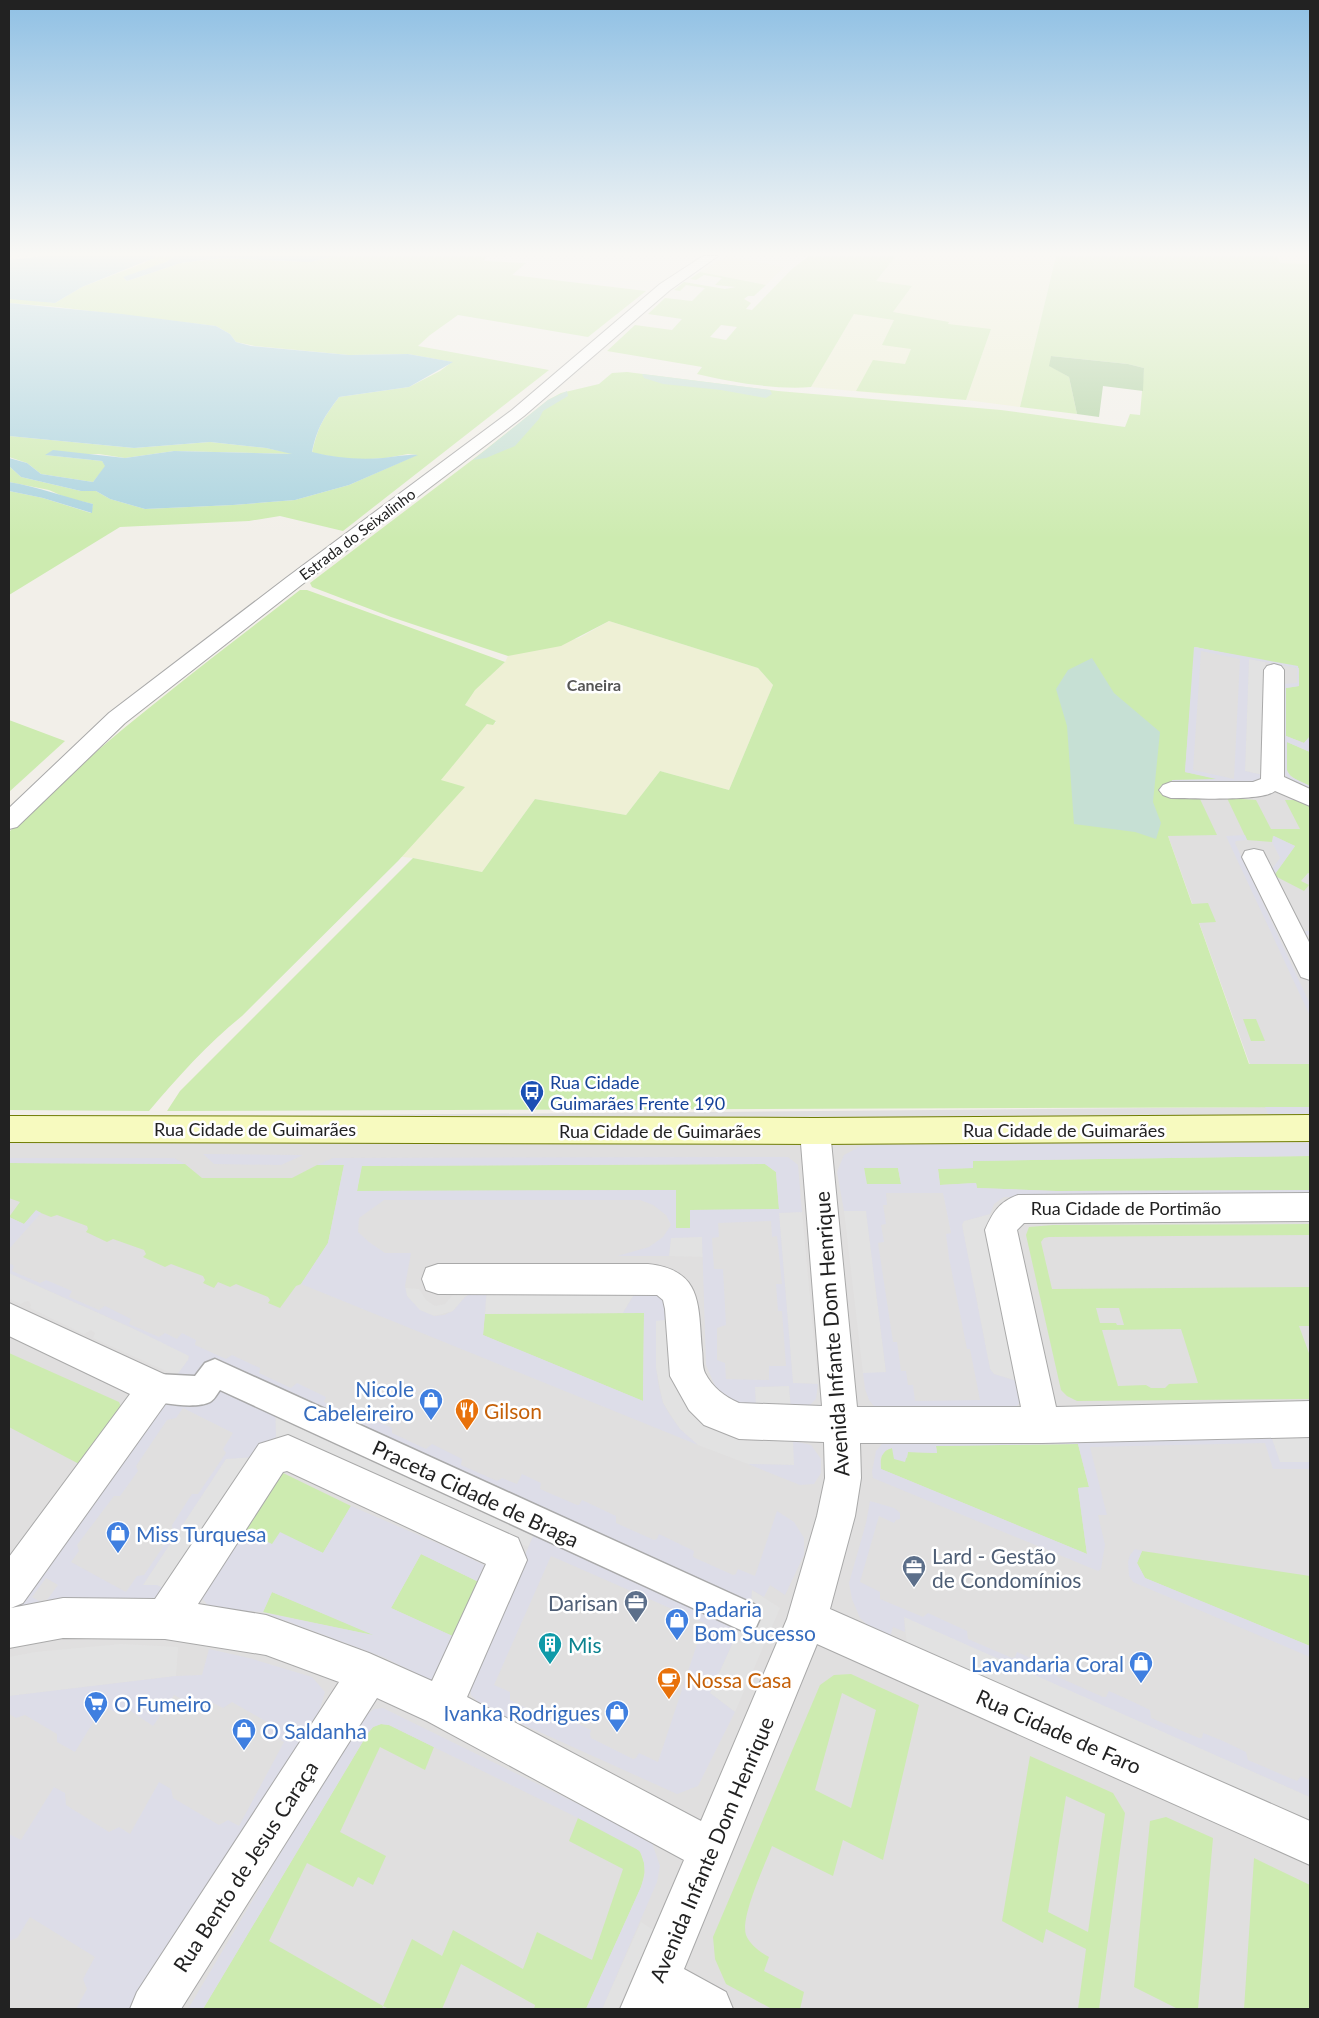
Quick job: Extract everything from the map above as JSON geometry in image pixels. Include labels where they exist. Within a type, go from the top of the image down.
[{"type":"main road","name":"Rua Cidade de Guimarães","points":[[9,1129],[814,1131],[1310,1128]]},
{"type":"street","name":"Estrada do Seixalinho","points":[[9,821],[117,718],[293,582],[518,413],[591,350]]},
{"type":"street","points":[[1171,790],[1254,790],[1269,786],[1272,781],[1274,670]]},
{"type":"street","points":[[1272,781],[1310,798]]},
{"type":"street","points":[[1254,857],[1310,970]]},
{"type":"street","name":"Avenida Infante Dom Henrique","points":[[651,1995],[807,1619],[836,1516],[843,1478],[841,1425],[814,1131]]},
{"type":"street","name":"Rua Cidade de Portimão","points":[[1042,1425],[1001,1230],[1006,1219],[1018,1209],[1310,1207]]},
{"type":"street","points":[[438,1280],[648,1279],[664,1281],[677,1291],[682,1309],[687,1376],[701,1398],[717,1412],[739,1421],[841,1425],[1042,1425],[1310,1419]]},
{"type":"street","points":[[9,1319],[156,1388],[9,1588]]},
{"type":"street","name":"Praceta Cidade de Braga","points":[[156,1388],[202,1391],[215,1372],[745,1616]]},
{"type":"street","points":[[166,1619],[272,1457],[288,1453],[504,1552],[508,1560],[442,1706]]},
{"type":"street","points":[[9,1628],[63,1618],[166,1619],[266,1636],[369,1673],[442,1706],[710,1850]]},
{"type":"street","name":"Rua Cidade de Faro","points":[[807,1619],[1310,1843]]},
{"type":"street","name":"Rua Bento de Jesus Caraça","points":[[154,2009],[369,1673]]},
{"type":"street","points":[[651,1995],[709,2009]]},
{"type":"shaded area","points":[[1194,647],[1310,666],[1310,2009],[9,2009],[9,1118],[1265,1107],[1168,836]]},
{"type":"shaded area","points":[[1194,647],[1298,666],[1299,686],[1286,688],[1286,736],[1304,743],[1310,736],[1310,752],[1287,742],[1287,771],[1291,777],[1310,786],[1310,789],[1290,780],[1283,772],[1283,684],[1297,683],[1297,668],[1249,659],[1245,771],[1263,775],[1262,778],[1249,783],[1172,783],[1172,780],[1216,779],[1185,772]],"holes":[[[1201,651],[1240,659],[1234,779],[1193,770]]]},
{"type":"shaded area","points":[[1249,659],[1265,662],[1263,775],[1245,771]]},
{"type":"shaded area","points":[[1245,835],[1247,840],[1236,841],[1235,843],[1310,1004],[1310,1016],[1226,836]]},
{"type":"shaded area","points":[[1274,836],[1295,846],[1275,874],[1303,931],[1310,931],[1310,935],[1303,935],[1269,873],[1280,858],[1272,842]]},
{"type":"shaded area","points":[[1265,1107],[1310,1107],[1310,1116],[1269,1116]]},
{"type":"shaded area","points":[[888,1143],[1310,1143],[1310,1156],[973,1161],[973,1168],[938,1169],[940,1185],[976,1183],[977,1188],[1056,1191],[1310,1190],[1310,1195],[1004,1197],[994,1204],[990,1214],[964,1221],[962,1225],[990,1369],[994,1374],[1023,1383],[1025,1398],[1017,1406],[1008,1409],[882,1409],[874,1406],[869,1400],[865,1389],[863,1373],[886,1372],[866,1211],[844,1211],[837,1172],[844,1155],[861,1146]],"holes":[[[864,1168],[898,1168],[901,1184],[867,1184]],[[886,1193],[943,1193],[951,1233],[946,1234],[949,1258],[967,1349],[970,1349],[980,1400],[915,1401],[913,1385],[908,1385],[906,1371],[901,1371],[897,1342],[893,1342],[878,1243],[884,1242],[881,1225],[886,1224],[883,1205],[887,1205]]]},
{"type":"shaded area","points":[[203,1154],[303,1155],[281,1165],[214,1164]]},
{"type":"shaded area","points":[[788,1157],[798,1165],[802,1212],[779,1213],[793,1383],[818,1384],[816,1399],[808,1407],[791,1410],[789,1386],[755,1387],[756,1409],[735,1403],[716,1388],[706,1365],[702,1237],[671,1238],[669,1256],[617,1256],[649,1247],[663,1237],[671,1225],[666,1215],[653,1205],[640,1200],[384,1200],[359,1218],[358,1232],[385,1253],[411,1253],[405,1286],[407,1296],[420,1310],[434,1316],[444,1315],[453,1311],[465,1297],[476,1290],[487,1288],[483,1335],[643,1401],[644,1313],[623,1313],[635,1293],[640,1289],[665,1296],[673,1319],[656,1321],[656,1368],[659,1387],[663,1403],[670,1415],[680,1429],[698,1445],[301,1284],[328,1243],[344,1165],[317,1165],[333,1158]],"holes":[[[765,1164],[776,1172],[779,1209],[690,1210],[690,1228],[676,1228],[676,1190],[357,1191],[362,1166]],[[771,1221],[772,1237],[777,1236],[782,1284],[776,1284],[778,1311],[782,1311],[786,1366],[769,1366],[769,1380],[726,1379],[725,1363],[717,1360],[717,1328],[726,1325],[723,1269],[714,1269],[712,1238],[719,1237],[718,1223]]]},
{"type":"shaded area","points":[[9,1158],[174,1158],[185,1164],[9,1163]]},
{"type":"shaded area","points":[[36,1210],[41,1213],[9,1249],[9,1217],[24,1224]]},
{"type":"shaded area","points":[[844,1211],[866,1211],[886,1373],[863,1373]]},
{"type":"shaded area","points":[[802,1212],[818,1384],[793,1383],[779,1213]]},
{"type":"shaded area","points":[[990,1214],[1023,1383],[994,1374],[990,1369],[962,1225],[964,1221]]},
{"type":"shaded area","points":[[702,1237],[703,1257],[669,1256],[671,1238]]},
{"type":"shaded area","points":[[9,1263],[14,1266],[12,1271],[40,1283],[46,1280],[72,1291],[69,1297],[99,1310],[105,1306],[131,1319],[129,1324],[159,1337],[165,1333],[177,1339],[182,1333],[196,1340],[195,1345],[226,1359],[232,1355],[260,1368],[259,1373],[291,1388],[297,1383],[326,1397],[324,1402],[358,1417],[363,1415],[392,1428],[392,1433],[426,1449],[432,1444],[462,1459],[461,1465],[497,1481],[502,1478],[517,1484],[522,1474],[541,1483],[540,1489],[577,1505],[582,1500],[616,1516],[616,1523],[654,1540],[657,1539],[659,1534],[694,1551],[693,1557],[733,1575],[736,1574],[738,1569],[755,1576],[777,1511],[794,1522],[804,1538],[804,1555],[785,1595],[770,1585],[764,1597],[752,1590],[751,1602],[710,1693],[735,1712],[698,1786],[677,1794],[482,1706],[471,1695],[469,1681],[539,1523],[275,1401],[276,1437],[265,1443],[255,1457],[226,1459],[143,1585],[157,1585],[163,1588],[156,1605],[15,1612],[11,1605],[15,1595],[188,1360],[189,1356],[130,1327],[9,1273]],"holes":[[[183,1408],[233,1433],[223,1449],[226,1453],[198,1494],[192,1494],[172,1525],[173,1532],[144,1575],[137,1576],[126,1592],[71,1562],[79,1551],[77,1545],[114,1496],[120,1496],[138,1471],[136,1466],[167,1420],[176,1418]],[[551,1556],[704,1623],[658,1762],[639,1753],[633,1759],[591,1738],[591,1730],[557,1714],[550,1720],[510,1700],[510,1692],[494,1685]],[[46,1578],[58,1585],[44,1604],[32,1597]]]},
{"type":"shaded area","points":[[9,1273],[185,1352],[189,1356],[188,1360],[177,1376],[93,1338],[95,1333],[91,1330],[84,1334],[30,1308],[29,1301],[21,1304],[9,1299]]},
{"type":"shaded area","points":[[405,1288],[419,1289],[426,1300],[435,1306],[445,1304],[458,1289],[476,1290],[465,1297],[453,1311],[434,1316],[419,1310],[407,1296]]},
{"type":"shaded area","points":[[487,1288],[635,1293],[623,1313],[485,1314]]},
{"type":"shaded area","points":[[673,1319],[714,1429],[746,1441],[793,1441],[795,1465],[748,1464],[698,1445],[680,1429],[663,1403],[656,1368],[656,1320]]},
{"type":"shaded area","points":[[789,1386],[791,1410],[756,1409],[755,1387]]},
{"type":"shaded area","points":[[275,1400],[539,1523],[528,1547],[287,1436],[276,1437]]},
{"type":"shaded area","points":[[1271,1436],[1310,1436],[1310,1462],[1280,1462]]},
{"type":"shaded area","points":[[1271,1436],[1280,1462],[1310,1462],[1310,1469],[1273,1469],[1265,1443],[1090,1447],[1107,1515],[1098,1515],[1105,1545],[1101,1569],[1098,1571],[873,1478],[872,1472],[876,1451],[883,1443],[894,1439]],"holes":[[[1078,1444],[1089,1487],[1078,1488],[1087,1554],[881,1469],[880,1458],[886,1450],[892,1448],[894,1459],[905,1462],[908,1452],[937,1453],[936,1446]]]},
{"type":"shaded area","points":[[793,1441],[811,1445],[821,1459],[821,1473],[814,1484],[800,1485],[748,1464],[794,1465]]},
{"type":"shaded area","points":[[255,1457],[164,1595],[143,1585],[226,1459]]},
{"type":"shaded area","points":[[870,1501],[894,1508],[900,1513],[900,1519],[894,1523],[879,1516],[860,1582],[880,1592],[880,1599],[923,1617],[928,1613],[967,1631],[968,1639],[1012,1658],[1015,1657],[1017,1652],[1057,1670],[1056,1674],[1058,1677],[1103,1697],[1106,1697],[1109,1691],[1150,1710],[1151,1718],[1199,1738],[1202,1738],[1203,1733],[1223,1741],[1246,1752],[1248,1760],[1297,1781],[1301,1776],[1310,1780],[1310,1797],[904,1617],[905,1632],[893,1627],[890,1637],[872,1629],[860,1618],[852,1599],[849,1583],[866,1523]]},
{"type":"shaded area","points":[[351,1506],[453,1550],[484,1565],[488,1570],[485,1585],[421,1554],[391,1608],[459,1639],[434,1682],[383,1657],[265,1613],[373,1635],[272,1592],[263,1612],[211,1609],[201,1597],[243,1530],[272,1544],[280,1532],[323,1553]]},
{"type":"shaded area","points":[[1135,1549],[1142,1551],[1137,1563],[1145,1578],[1310,1646],[1310,1657],[1133,1582],[1129,1576],[1128,1562],[1130,1555]]},
{"type":"shaded area","points":[[752,1590],[780,1608],[735,1712],[710,1693],[751,1603]]},
{"type":"shaded area","points":[[904,1616],[1310,1797],[1310,1824],[907,1645]]},
{"type":"shaded area","points":[[121,1644],[178,1647],[176,1676],[9,1696],[9,1657],[35,1652]]},
{"type":"shaded area","points":[[209,1649],[249,1658],[312,1677],[325,1692],[317,1719],[137,2009],[76,2009],[87,1989],[83,1979],[95,1957],[30,1917],[17,1938],[9,1941],[9,1834],[21,1840],[54,1787],[65,1793],[66,1805],[109,1832],[119,1827],[130,1834],[159,1782],[171,1789],[173,1798],[219,1825],[228,1820],[239,1826],[284,1742],[266,1732],[267,1722],[232,1702],[223,1708],[205,1699],[200,1709],[174,1695],[153,1726],[128,1709],[119,1714],[103,1706],[75,1752],[57,1742],[57,1734],[25,1715],[16,1718],[9,1714],[9,1696],[176,1676],[202,1675]]},
{"type":"shaded area","points":[[383,1708],[639,1834],[652,1843],[660,1866],[657,1882],[602,2009],[586,2009],[641,1887],[645,1874],[640,1851],[578,1818],[389,1725],[381,1724],[373,1727],[368,1733],[203,2009],[188,2009],[359,1721],[374,1709]]},
{"type":"shaded area","points":[[641,1922],[653,1930],[618,2009],[602,2009]]},
{"type":"green space","points":[[299,350],[441,350],[549,370],[343,531],[280,516],[249,521],[120,527],[9,595],[9,491],[43,498],[91,513],[93,504],[67,498],[49,490],[9,482],[9,466],[21,477],[81,491],[96,491],[110,499],[145,509],[295,500],[349,485],[417,455],[408,454],[386,458],[352,460],[312,453],[316,436],[322,423],[339,397],[409,387],[440,371],[452,362],[408,354],[349,355]]},
{"type":"green space","points":[[833,350],[964,350],[906,396],[811,387]]},
{"type":"green space","points":[[833,350],[811,387],[797,388],[739,382],[697,374],[702,367],[607,351]]},
{"type":"green space","points":[[911,350],[984,350],[966,400],[856,391],[873,360],[905,364]]},
{"type":"green space","points":[[984,350],[1034,350],[1020,407],[966,400]]},
{"type":"green space","points":[[1034,350],[1310,350],[1310,736],[1304,743],[1286,736],[1286,688],[1299,686],[1299,668],[1195,647],[1185,772],[1219,779],[1171,798],[1200,799],[1217,835],[1168,836],[1192,904],[1208,903],[1216,922],[1199,923],[1249,1064],[1310,1064],[1310,1107],[167,1111],[180,1091],[413,858],[482,872],[535,799],[626,815],[660,771],[729,790],[773,685],[758,668],[609,621],[561,646],[508,656],[391,617],[312,587],[310,583],[548,400],[561,393],[599,384],[612,373],[627,372],[778,391],[1001,410],[1125,427],[1130,414],[1140,415],[1144,368],[1128,364],[1051,356],[1050,366],[1069,377],[1077,414],[1020,407]]},
{"type":"green space","points":[[1051,356],[1128,364],[1144,368],[1143,391],[1103,386],[1099,417],[1077,414],[1069,377],[1049,366]]},
{"type":"green space","points":[[642,374],[770,390],[772,394],[766,398],[721,390],[663,384],[644,378]]},
{"type":"green space","points":[[567,391],[568,396],[543,411],[539,419],[515,446],[486,458],[473,460],[548,400]]},
{"type":"green space","points":[[9,436],[134,448],[210,442],[266,448],[295,454],[174,451],[125,458],[99,454],[46,455],[102,461],[106,466],[93,482],[41,474],[27,463],[9,457]]},
{"type":"green space","points":[[300,590],[307,590],[505,662],[475,690],[465,705],[496,721],[493,725],[487,724],[441,780],[465,787],[398,861],[242,1016],[205,1049],[149,1111],[9,1110],[9,832],[78,767],[114,737]]},
{"type":"green space","name":"Caneira","points":[[609,621],[758,668],[773,685],[729,790],[660,771],[626,815],[535,799],[482,872],[413,858],[385,855],[464,749],[487,724],[496,723],[496,721],[465,705],[474,690],[505,662],[508,656],[579,638]]},
{"type":"green space","points":[[1092,658],[1114,693],[1160,732],[1153,802],[1161,823],[1156,839],[1135,832],[1074,824],[1067,726],[1056,689],[1068,670]]},
{"type":"green space","points":[[9,720],[65,741],[9,792]]},
{"type":"green space","points":[[1287,742],[1310,752],[1310,786],[1294,778],[1287,771]]},
{"type":"green space","points":[[1227,798],[1256,800],[1271,829],[1300,829],[1285,800],[1296,800],[1310,806],[1310,874],[1308,873],[1301,881],[1309,885],[1304,891],[1275,876],[1295,846],[1273,836],[1272,842],[1247,840]]},
{"type":"green space","points":[[1243,1019],[1256,1019],[1265,1041],[1251,1041]]},
{"type":"green space","points":[[1310,1156],[1310,1190],[1056,1191],[977,1188],[976,1183],[940,1185],[938,1169],[973,1168],[972,1161]]},
{"type":"green space","points":[[9,1163],[185,1164],[202,1178],[292,1178],[317,1165],[344,1165],[328,1243],[301,1284],[296,1286],[280,1308],[268,1303],[270,1300],[268,1297],[236,1284],[230,1287],[218,1282],[214,1288],[203,1283],[205,1280],[203,1276],[171,1264],[165,1267],[143,1257],[146,1254],[144,1250],[113,1239],[107,1242],[86,1232],[87,1226],[57,1215],[51,1217],[36,1211],[24,1224],[9,1217],[20,1202],[9,1198]]},
{"type":"green space","points":[[765,1164],[776,1172],[779,1209],[690,1210],[690,1228],[676,1228],[676,1190],[357,1191],[361,1166]]},
{"type":"green space","points":[[864,1168],[898,1168],[901,1184],[866,1184]]},
{"type":"green space","points":[[1310,1224],[1310,1235],[1049,1237],[1044,1238],[1041,1242],[1052,1289],[1310,1287],[1310,1326],[1299,1326],[1310,1356],[1310,1399],[1077,1401],[1067,1396],[1061,1390],[1026,1235],[1029,1227],[1053,1225]],"holes":[[[1096,1308],[1119,1308],[1124,1325],[1100,1323]],[[1181,1329],[1198,1383],[1169,1384],[1165,1388],[1151,1388],[1146,1385],[1118,1386],[1102,1330]]]},
{"type":"green space","points":[[644,1313],[643,1401],[483,1335],[485,1314]]},
{"type":"green space","points":[[9,1353],[119,1402],[122,1409],[79,1464],[9,1427]]},
{"type":"green space","points":[[1078,1444],[1089,1487],[1078,1488],[1087,1554],[881,1469],[882,1456],[888,1449],[892,1448],[907,1458],[908,1452],[937,1453],[936,1446]]},
{"type":"green space","points":[[281,1472],[351,1506],[323,1553],[280,1533],[272,1545],[243,1530]]},
{"type":"green space","points":[[1142,1551],[1310,1576],[1310,1646],[1145,1578],[1137,1563]]},
{"type":"green space","points":[[421,1554],[485,1585],[459,1639],[391,1608]]},
{"type":"green space","points":[[272,1592],[377,1636],[263,1612]]},
{"type":"green space","points":[[851,1674],[919,1705],[883,1860],[843,1840],[833,1876],[772,1846],[750,1904],[745,1927],[746,1935],[756,1948],[769,1957],[764,1971],[804,1992],[800,2009],[772,2009],[726,1984],[715,1959],[713,1937],[820,1685],[834,1675]],"holes":[[[842,1693],[876,1710],[851,1808],[815,1790]]]},
{"type":"green space","points":[[381,1724],[389,1725],[434,1747],[425,1770],[380,1747],[340,1832],[386,1856],[373,1885],[358,1877],[353,1887],[307,1863],[269,1941],[383,2006],[382,2009],[203,2009],[368,1733],[373,1727]]},
{"type":"green space","points":[[1030,1756],[1113,1793],[1125,1813],[1099,2009],[1078,2009],[1086,1949],[1046,1929],[1043,1943],[1002,1921]],"holes":[[[1066,1796],[1105,1814],[1088,1932],[1048,1912]]]},
{"type":"green space","points":[[1166,1817],[1213,1838],[1198,2009],[1178,2009],[1134,1987],[1150,1821]]},
{"type":"green space","points":[[578,1818],[621,1839],[640,1852],[644,1860],[645,1869],[641,1887],[586,2009],[534,2009],[535,2005],[461,1964],[442,2009],[389,2009],[383,2006],[412,1939],[442,1956],[453,1930],[523,1969],[537,1932],[592,1960],[623,1869],[569,1841]]},
{"type":"green space","points":[[1254,1858],[1310,1885],[1310,2009],[1244,2009]]},
{"type":"water","points":[[9,350],[296,350],[349,355],[408,354],[453,362],[409,387],[339,397],[322,423],[312,452],[356,459],[418,455],[349,485],[295,500],[145,509],[110,499],[96,491],[81,491],[21,477],[9,466],[9,458],[27,463],[41,474],[93,482],[105,466],[102,461],[45,455],[53,450],[125,458],[174,451],[292,454],[266,448],[210,442],[134,448],[9,436]]},
{"type":"water","points":[[9,482],[93,504],[92,513],[43,498],[9,491]]},
{"type":"place","name":"Rua Cidade Guimarães Frente 190","points":[[532,1113]]},
{"type":"place","name":"Nicole Cabeleireiro","points":[[431,1421]]},
{"type":"place","name":"Gilson","points":[[467,1431]]},
{"type":"place","name":"Miss Turquesa","points":[[118,1554]]},
{"type":"place","name":"Lard - Gestão de Condomínios","points":[[914,1588]]},
{"type":"place","name":"Darisan","points":[[636,1623]]},
{"type":"place","name":"Padaria Bom Sucesso","points":[[677,1641]]},
{"type":"place","name":"Mis","points":[[550,1665]]},
{"type":"place","name":"Lavandaria Coral","points":[[1141,1684]]},
{"type":"place","name":"Nossa Casa","points":[[669,1700]]},
{"type":"place","name":"O Fumeiro","points":[[96,1724]]},
{"type":"place","name":"Ivanka Rodrigues","points":[[617,1733]]},
{"type":"place","name":"O Saldanha","points":[[244,1751]]},
{"type":"district","name":"Caneira","points":[[594,684]]}]
